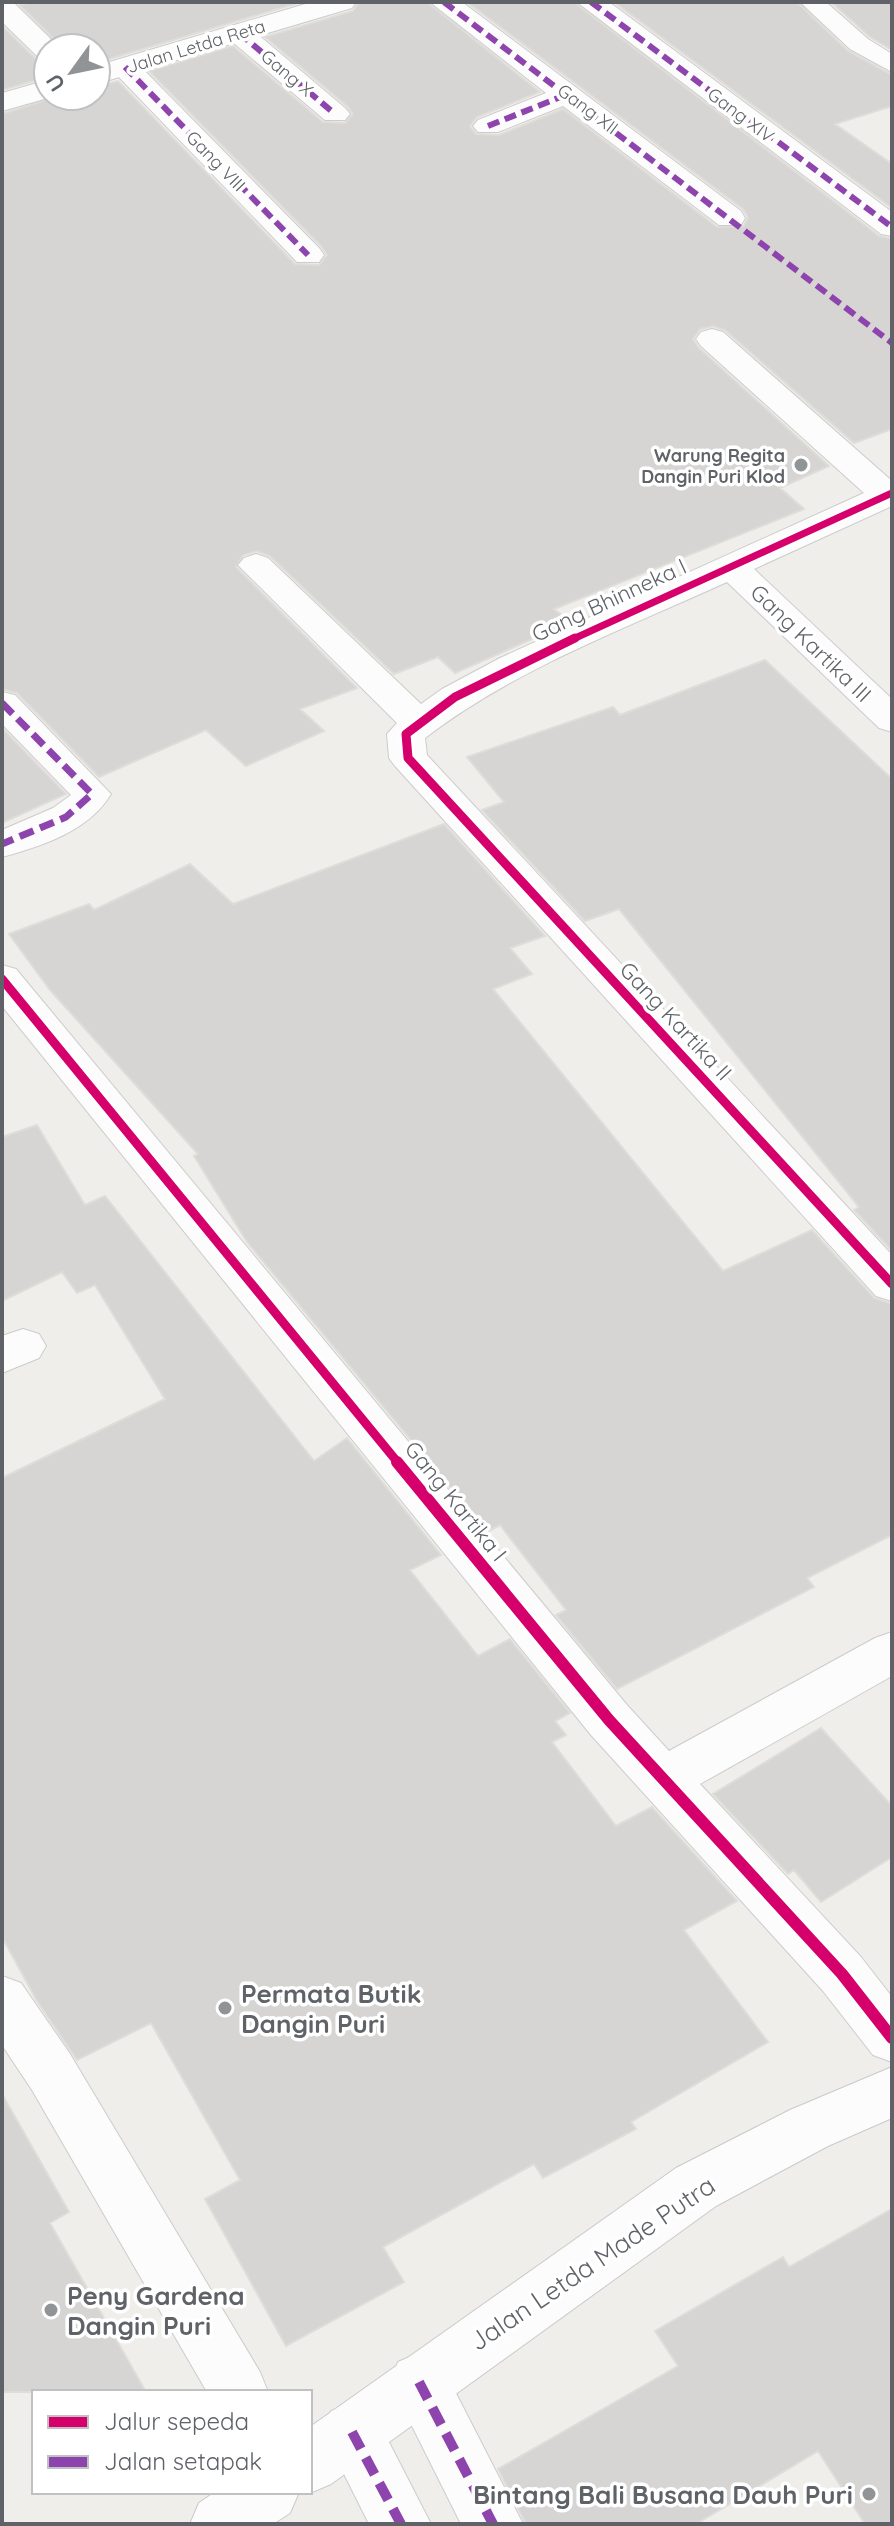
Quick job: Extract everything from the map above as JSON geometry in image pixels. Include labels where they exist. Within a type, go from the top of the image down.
[{"type":"street","name":"Jalan Letda Reta","points":[[112,70],[342,2]]},
{"type":"street","name":"Gang XII","points":[[444,2],[730,218]]},
{"type":"street","name":"Gang XIV","points":[[591,2],[892,227]]},
{"type":"street","points":[[2,7],[32,36]]},
{"type":"street","name":"Gang X","points":[[239,33],[335,114]]},
{"type":"street","name":"Gang VIII","points":[[112,73],[308,255]]},
{"type":"street","points":[[2,102],[32,94]]},
{"type":"street","points":[[488,126],[568,94]]},
{"type":"street","points":[[712,339],[889,494]]},
{"type":"street","name":"Gang Bhinneka I","points":[[420,724],[455,697],[513,666],[889,494]]},
{"type":"street","points":[[256,565],[420,724]]},
{"type":"street","name":"Gang Kartika III","points":[[731,566],[892,720]]},
{"type":"street","points":[[2,703],[92,794],[89,804],[76,812],[2,844]]},
{"type":"street","name":"Gang Kartika II","points":[[420,724],[406,734],[408,758],[892,1284]]},
{"type":"street","name":"Gang Kartika I","points":[[2,979],[609,1720],[842,1974],[892,2038]]},
{"type":"street","points":[[665,1778],[892,1652]]},
{"type":"street","points":[[2,2000],[51,2072],[238,2390]]},
{"type":"street","name":"Jalan Letda Made Putra","points":[[331,2448],[419,2382],[696,2187],[809,2128],[892,2092]]},
{"type":"street","points":[[419,2382],[493,2524]]},
{"type":"street","points":[[331,2448],[401,2524]]},
{"type":"street","points":[[220,2524],[266,2494]]},
{"type":"lane","points":[[812,2],[859,44],[892,65]]},
{"type":"building","points":[[31,2],[301,2],[112,58],[112,32],[47,32],[20,5]]},
{"type":"building","points":[[359,2],[427,2],[540,92],[477,117],[470,126],[476,134],[499,135],[563,109],[717,227],[744,226],[748,217],[743,209],[467,2],[574,2],[879,236],[892,239],[892,429],[854,443],[725,330],[713,326],[700,329],[693,339],[699,348],[829,466],[780,488],[804,509],[554,609],[571,622],[455,673],[438,657],[394,674],[270,556],[257,551],[243,555],[236,567],[357,688],[300,709],[324,731],[246,766],[206,730],[99,777],[17,693],[2,689],[2,114],[32,104],[32,112],[112,112],[112,83],[118,81],[295,264],[319,265],[327,255],[321,246],[149,71],[233,46],[323,122],[345,123],[353,114],[347,106],[265,37],[353,11]]},
{"type":"building","points":[[614,2],[797,2],[848,51],[892,75],[892,106],[835,124],[892,164],[892,208]]},
{"type":"building","points":[[831,2],[892,2],[892,50],[870,37]]},
{"type":"building","points":[[2,26],[32,55],[32,82],[2,90]]},
{"type":"building","points":[[765,660],[892,779],[892,1251],[854,1210],[859,1207],[619,909],[585,921],[482,810],[504,802],[467,757],[613,707],[620,715]]},
{"type":"building","points":[[2,728],[66,794],[2,823]]},
{"type":"building","points":[[444,824],[545,936],[510,948],[532,974],[493,989],[723,1271],[812,1230],[874,1298],[892,1304],[892,1535],[807,1578],[814,1587],[617,1689],[556,1615],[566,1610],[500,1525],[487,1532],[247,1242],[194,1156],[198,1154],[50,990],[9,934],[89,904],[94,910],[190,864],[233,904]]},
{"type":"building","points":[[37,1125],[85,1205],[105,1196],[314,1461],[347,1438],[441,1555],[410,1570],[478,1656],[510,1639],[570,1713],[555,1721],[566,1735],[552,1742],[616,1826],[652,1807],[737,1901],[684,1930],[768,2042],[631,2122],[636,2129],[543,2178],[534,2164],[383,2247],[404,2282],[286,2346],[205,2199],[240,2180],[151,2023],[77,2060],[37,2001],[2,1937],[2,1478],[165,1399],[95,1285],[77,1293],[62,1272],[2,1301],[2,1137]]},
{"type":"building","points":[[821,1728],[892,1806],[892,1857],[821,1902],[794,1870],[788,1874],[713,1794]]},
{"type":"building","points":[[2,2094],[69,2212],[50,2223],[145,2390],[2,2392]]},
{"type":"building","points":[[892,2209],[892,2524],[865,2524],[818,2451],[696,2524],[526,2524],[498,2469],[678,2366],[655,2331],[783,2257],[789,2267]]},
{"type":"marked path","points":[[444,2],[892,343]]},
{"type":"marked path","points":[[591,2],[892,227]]},
{"type":"marked path","points":[[239,33],[335,114]]},
{"type":"marked path","points":[[125,67],[308,255]]},
{"type":"marked path","points":[[488,126],[568,94]]},
{"type":"marked path","points":[[2,703],[92,794],[78,810],[66,817],[2,844]]},
{"type":"marked path","points":[[419,2382],[493,2524]]},
{"type":"marked path","points":[[352,2432],[401,2524]]},
{"type":"cycle path","points":[[892,493],[513,666],[455,697],[406,734],[408,758],[892,1284]]},
{"type":"cycle path","points":[[2,979],[609,1720],[842,1974],[892,2038]]},
{"type":"place","name":"Warung Regita Dangin Puri Klod","points":[[801,465]]},
{"type":"place","name":"Permata Butik Dangin Puri","points":[[225,2008]]},
{"type":"place","name":"Peny Gardena Dangin Puri","points":[[51,2310]]},
{"type":"place","name":"Bintang Bali Busana Dauh Puri","points":[[869,2494]]}]
